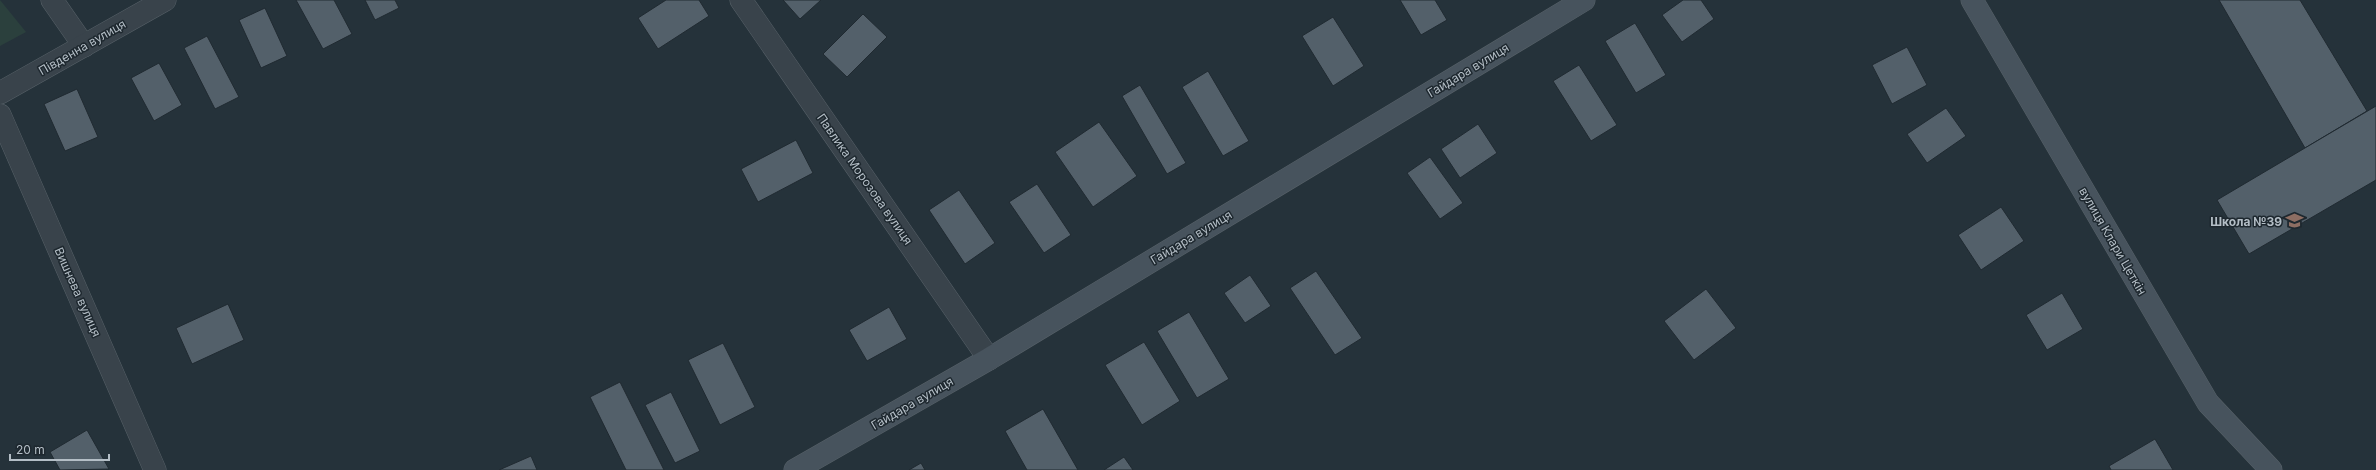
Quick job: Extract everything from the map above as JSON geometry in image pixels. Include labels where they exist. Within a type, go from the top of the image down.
[{"type":"street","points":[[52,0],[84,46]]},
{"type":"street","name":"Південна вулиця","points":[[0,93],[165,0]]},
{"type":"street","name":"Павлика Морозова вулиця","points":[[741,0],[989,358]]},
{"type":"street","name":"Гайдара вулиця","points":[[795,470],[989,358],[1584,0]]},
{"type":"street","name":"вулиця Клари Цеткін","points":[[1972,0],[2208,403],[2271,470]]},
{"type":"street","name":"Вишнева вулиця","points":[[0,115],[155,470]]},
{"type":"green space","points":[[0,0],[26,32],[0,46]]},
{"type":"building","points":[[296,0],[334,0],[352,34],[323,49]]},
{"type":"building","points":[[365,0],[395,0],[399,8],[375,20]]},
{"type":"building","points":[[666,0],[699,0],[709,16],[658,49],[638,18]]},
{"type":"building","points":[[783,0],[821,0],[800,19]]},
{"type":"building","points":[[1400,0],[1435,0],[1447,20],[1421,35]]},
{"type":"building","points":[[1683,0],[1701,0],[1714,19],[1682,42],[1662,15]]},
{"type":"building","points":[[2219,0],[2300,0],[2367,111],[2305,148]]},
{"type":"building","points":[[265,8],[287,56],[261,68],[239,20]]},
{"type":"building","points":[[863,14],[887,37],[847,77],[823,54]]},
{"type":"building","points":[[1333,17],[1364,66],[1333,86],[1302,36]]},
{"type":"building","points":[[1635,23],[1666,75],[1636,93],[1605,41]]},
{"type":"building","points":[[207,36],[239,97],[215,109],[184,48]]},
{"type":"building","points":[[1907,47],[1927,85],[1892,104],[1872,65]]},
{"type":"building","points":[[159,63],[182,105],[154,121],[131,78]]},
{"type":"building","points":[[1579,65],[1617,125],[1591,141],[1553,81]]},
{"type":"building","points":[[1208,71],[1249,141],[1223,156],[1182,87]]},
{"type":"building","points":[[1140,85],[1186,163],[1167,174],[1122,96]]},
{"type":"building","points":[[77,89],[98,137],[65,151],[44,104]]},
{"type":"building","points":[[2376,106],[2376,180],[2249,254],[2217,200]]},
{"type":"building","points":[[1946,108],[1966,136],[1927,163],[1907,134]]},
{"type":"building","points":[[1099,122],[1137,176],[1093,207],[1055,152]]},
{"type":"building","points":[[1478,124],[1497,153],[1460,178],[1441,149]]},
{"type":"building","points":[[796,140],[813,173],[758,202],[741,169]]},
{"type":"building","points":[[1430,157],[1463,203],[1440,219],[1407,173]]},
{"type":"building","points":[[1037,184],[1071,235],[1044,253],[1009,202]]},
{"type":"building","points":[[959,190],[995,243],[965,264],[929,210]]},
{"type":"building","points":[[2001,207],[2024,241],[1981,270],[1958,235]]},
{"type":"building","points":[[1316,271],[1362,338],[1335,355],[1290,288]]},
{"type":"building","points":[[1250,275],[1271,306],[1245,323],[1224,293]]},
{"type":"building","points":[[1706,289],[1736,328],[1694,360],[1664,321]]},
{"type":"building","points":[[2062,293],[2083,329],[2047,350],[2026,315]]},
{"type":"building","points":[[228,304],[244,340],[192,364],[176,328]]},
{"type":"building","points":[[889,307],[907,339],[867,361],[849,330]]},
{"type":"building","points":[[1189,312],[1229,379],[1197,398],[1157,331]]},
{"type":"building","points":[[1144,342],[1180,401],[1142,425],[1105,365]]},
{"type":"building","points":[[723,343],[755,407],[720,425],[688,360]]},
{"type":"building","points":[[620,382],[664,470],[626,470],[590,397]]},
{"type":"building","points":[[671,392],[700,451],[675,463],[645,405]]},
{"type":"building","points":[[1043,409],[1078,470],[1027,470],[1005,431]]},
{"type":"building","points":[[87,430],[109,469],[60,470],[50,452]]},
{"type":"building","points":[[2155,439],[2173,470],[2111,470],[2109,466]]},
{"type":"building","points":[[531,456],[537,470],[499,470]]},
{"type":"building","points":[[1124,457],[1133,470],[1104,470]]},
{"type":"building","points":[[921,463],[925,470],[909,470]]},
{"type":"place","name":"Школа №39","points":[[2295,221]]}]
